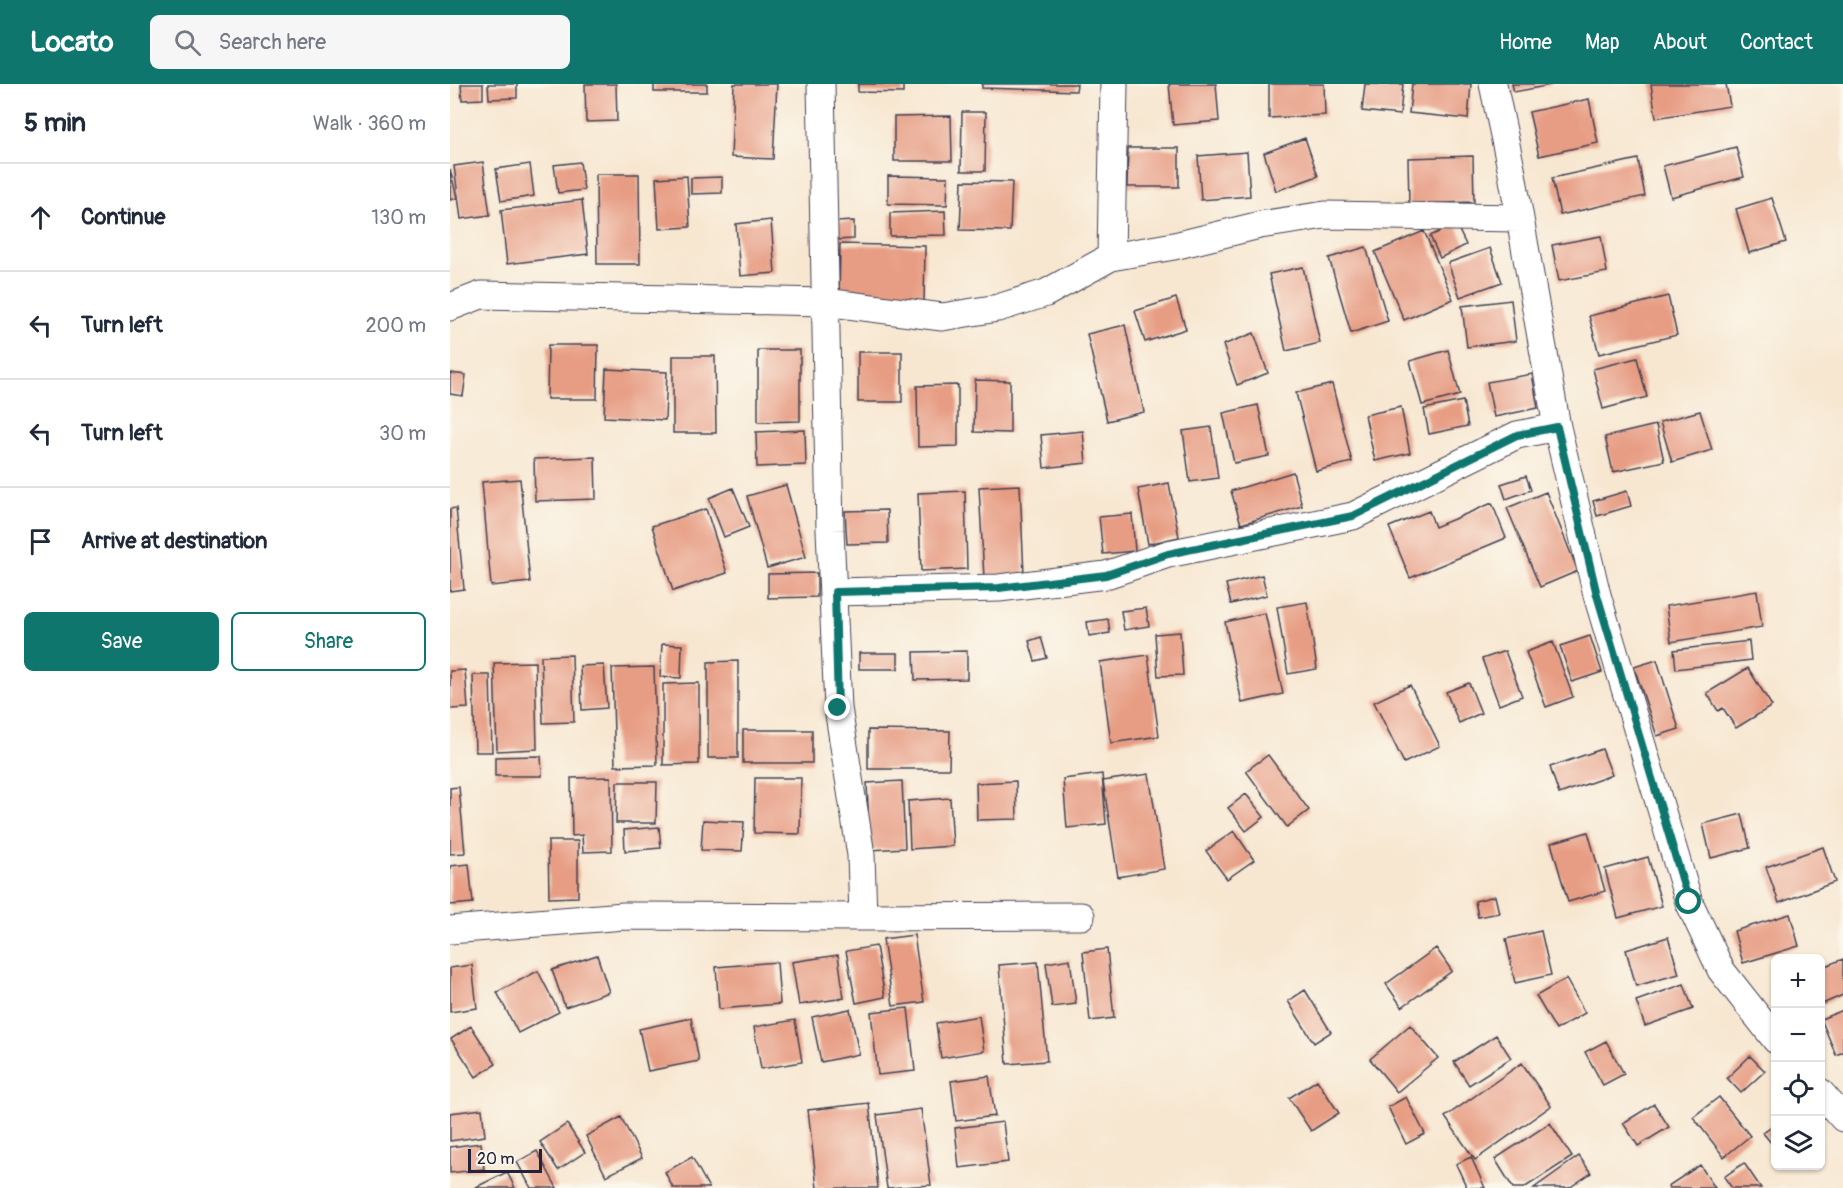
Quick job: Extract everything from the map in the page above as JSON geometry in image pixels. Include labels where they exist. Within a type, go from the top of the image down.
[{"type":"street","points":[[821,84],[830,530],[835,592],[838,708],[861,855],[863,917]]},
{"type":"street","points":[[1111,258],[1114,84]]},
{"type":"street","points":[[1493,84],[1520,218],[1557,427],[1597,595],[1689,902],[1721,970],[1771,1034]]},
{"type":"street","points":[[450,307],[481,295],[825,302],[942,317],[998,308],[1046,293],[1111,258],[1174,246],[1260,225],[1325,215],[1520,218]]},
{"type":"street","points":[[835,592],[999,588],[1106,575],[1168,554],[1353,516],[1517,435],[1557,427]]},
{"type":"street","points":[[450,930],[624,916],[1081,916]]},
{"type":"street","points":[[1825,1097],[1843,1118]]},
{"type":"building","points":[[461,84],[483,84],[483,99],[462,100]]},
{"type":"building","points":[[488,84],[517,84],[517,98],[489,99]]},
{"type":"building","points":[[585,84],[616,84],[617,121],[586,122]]},
{"type":"building","points":[[654,84],[707,84],[707,92],[654,92]]},
{"type":"building","points":[[734,84],[777,84],[773,159],[731,157]]},
{"type":"building","points":[[858,84],[903,84],[903,93],[858,92]]},
{"type":"building","points":[[982,84],[1077,84],[1076,91],[982,88]]},
{"type":"building","points":[[1169,84],[1216,84],[1219,121],[1173,125]]},
{"type":"building","points":[[1269,84],[1324,84],[1325,115],[1269,118]]},
{"type":"building","points":[[1365,84],[1403,84],[1400,115],[1362,111]]},
{"type":"building","points":[[1412,84],[1471,84],[1468,119],[1409,113]]},
{"type":"building","points":[[1512,84],[1551,84],[1551,85],[1514,92]]},
{"type":"building","points":[[1651,84],[1726,84],[1730,106],[1656,118]]},
{"type":"building","points":[[1589,99],[1598,143],[1539,156],[1529,112]]},
{"type":"building","points":[[962,112],[986,112],[985,171],[961,171]]},
{"type":"building","points":[[951,116],[952,161],[894,161],[894,117]]},
{"type":"building","points":[[1305,138],[1318,176],[1276,191],[1264,153]]},
{"type":"building","points":[[1736,147],[1744,177],[1671,197],[1663,166]]},
{"type":"building","points":[[1128,148],[1179,148],[1179,187],[1127,187]]},
{"type":"building","points":[[1247,152],[1250,196],[1201,200],[1198,156]]},
{"type":"building","points":[[1473,156],[1474,202],[1409,204],[1408,158]]},
{"type":"building","points":[[1638,159],[1645,196],[1560,215],[1552,178]]},
{"type":"building","points":[[483,162],[490,215],[461,219],[454,166]]},
{"type":"building","points":[[580,162],[584,190],[558,193],[554,165]]},
{"type":"building","points":[[530,164],[534,196],[501,201],[496,169]]},
{"type":"building","points":[[450,169],[457,198],[450,200]]},
{"type":"building","points":[[596,174],[639,174],[640,264],[597,264]]},
{"type":"building","points":[[687,176],[690,227],[659,229],[656,178]]},
{"type":"building","points":[[888,176],[948,177],[947,205],[888,204]]},
{"type":"building","points":[[722,177],[722,193],[691,194],[691,178]]},
{"type":"building","points":[[962,181],[1012,182],[1010,231],[960,230]]},
{"type":"building","points":[[1772,198],[1786,242],[1749,253],[1736,209]]},
{"type":"building","points":[[582,200],[588,254],[507,264],[501,210]]},
{"type":"building","points":[[945,211],[946,235],[890,236],[890,213]]},
{"type":"building","points":[[771,220],[775,273],[740,276],[736,224]]},
{"type":"building","points":[[854,221],[854,239],[835,240],[835,222]]},
{"type":"building","points":[[1456,224],[1466,245],[1440,258],[1430,236]]},
{"type":"building","points":[[1424,231],[1453,299],[1404,320],[1375,252]]},
{"type":"building","points":[[1601,236],[1607,272],[1559,281],[1552,245]]},
{"type":"building","points":[[840,244],[925,246],[924,302],[839,301]]},
{"type":"building","points":[[1366,247],[1388,321],[1351,333],[1329,258]]},
{"type":"building","points":[[1490,248],[1502,282],[1460,297],[1448,263]]},
{"type":"building","points":[[1303,267],[1320,343],[1286,351],[1269,274]]},
{"type":"building","points":[[1668,296],[1677,335],[1599,354],[1589,316]]},
{"type":"building","points":[[1176,298],[1186,329],[1145,342],[1135,311]]},
{"type":"building","points":[[1511,300],[1516,341],[1467,347],[1462,306]]},
{"type":"building","points":[[1125,325],[1144,412],[1107,421],[1087,334]]},
{"type":"building","points":[[1254,333],[1268,373],[1237,385],[1223,345]]},
{"type":"building","points":[[548,345],[598,345],[597,399],[547,399]]},
{"type":"building","points":[[758,350],[800,350],[800,421],[758,422]]},
{"type":"building","points":[[1448,350],[1460,395],[1422,405],[1410,361]]},
{"type":"building","points":[[858,352],[902,352],[902,402],[858,402]]},
{"type":"building","points":[[673,356],[715,356],[716,433],[673,433]]},
{"type":"building","points":[[1637,358],[1647,397],[1603,409],[1593,369]]},
{"type":"building","points":[[606,369],[667,372],[665,420],[604,417]]},
{"type":"building","points":[[450,373],[466,375],[463,396],[450,394]]},
{"type":"building","points":[[1532,374],[1538,408],[1494,417],[1487,382]]},
{"type":"building","points":[[975,380],[1010,381],[1010,433],[974,432]]},
{"type":"building","points":[[1332,384],[1352,462],[1316,471],[1296,393]]},
{"type":"building","points":[[958,385],[958,446],[918,447],[917,386]]},
{"type":"building","points":[[1463,401],[1468,426],[1429,434],[1424,409]]},
{"type":"building","points":[[1258,405],[1269,456],[1234,463],[1223,413]]},
{"type":"building","points":[[1401,407],[1410,453],[1375,461],[1365,415]]},
{"type":"building","points":[[1700,411],[1712,450],[1672,462],[1660,422]]},
{"type":"building","points":[[1656,425],[1664,461],[1613,472],[1605,437]]},
{"type":"building","points":[[1211,427],[1218,478],[1190,482],[1183,431]]},
{"type":"building","points":[[805,430],[806,465],[757,467],[756,432]]},
{"type":"building","points":[[1083,431],[1086,463],[1044,468],[1041,435]]},
{"type":"building","points":[[595,457],[596,499],[535,501],[534,459]]},
{"type":"building","points":[[1293,472],[1302,506],[1241,524],[1231,491]]},
{"type":"building","points":[[1526,476],[1531,490],[1506,499],[1501,484]]},
{"type":"building","points":[[520,479],[530,582],[491,586],[482,482]]},
{"type":"building","points":[[1169,483],[1179,537],[1148,544],[1138,489]]},
{"type":"building","points":[[786,485],[806,557],[767,568],[747,496]]},
{"type":"building","points":[[1020,485],[1024,575],[984,578],[979,487]]},
{"type":"building","points":[[733,488],[749,527],[724,537],[709,498]]},
{"type":"building","points":[[965,491],[967,569],[921,571],[918,493]]},
{"type":"building","points":[[1627,491],[1631,506],[1597,516],[1593,501]]},
{"type":"building","points":[[1546,492],[1578,571],[1540,587],[1507,508]]},
{"type":"building","points":[[1492,503],[1506,538],[1410,578],[1389,527],[1429,511],[1435,527]]},
{"type":"building","points":[[456,508],[464,589],[450,591],[450,509]]},
{"type":"building","points":[[706,509],[727,573],[673,591],[652,526]]},
{"type":"building","points":[[887,510],[888,543],[847,544],[845,511]]},
{"type":"building","points":[[1132,514],[1135,551],[1103,554],[1099,517]]},
{"type":"building","points":[[817,573],[817,597],[768,598],[768,574]]},
{"type":"building","points":[[1262,575],[1267,595],[1231,604],[1226,584]]},
{"type":"building","points":[[1757,591],[1762,627],[1671,642],[1666,606]]},
{"type":"building","points":[[1307,602],[1317,669],[1288,674],[1277,607]]},
{"type":"building","points":[[1146,608],[1149,626],[1124,630],[1121,611]]},
{"type":"building","points":[[1265,613],[1283,694],[1242,703],[1225,622]]},
{"type":"building","points":[[1108,619],[1110,633],[1089,636],[1087,622]]},
{"type":"building","points":[[1180,632],[1183,675],[1158,676],[1155,634]]},
{"type":"building","points":[[1590,636],[1602,672],[1572,682],[1560,646]]},
{"type":"building","points":[[1041,637],[1047,658],[1035,661],[1029,641]]},
{"type":"building","points":[[1749,641],[1751,660],[1676,669],[1674,650]]},
{"type":"building","points":[[1553,642],[1573,697],[1546,707],[1526,652]]},
{"type":"building","points":[[662,644],[682,645],[681,678],[660,677]]},
{"type":"building","points":[[967,651],[967,679],[915,680],[914,652]]},
{"type":"building","points":[[1505,651],[1522,696],[1499,705],[1482,659]]},
{"type":"building","points":[[859,653],[898,653],[898,669],[859,669]]},
{"type":"building","points":[[572,655],[574,722],[543,723],[541,656]]},
{"type":"building","points":[[1148,655],[1159,736],[1111,743],[1100,662]]},
{"type":"building","points":[[1657,660],[1679,729],[1657,736],[1634,667]]},
{"type":"building","points":[[738,661],[738,758],[708,758],[708,662]]},
{"type":"building","points":[[535,662],[537,749],[497,751],[494,663]]},
{"type":"building","points":[[604,665],[607,708],[582,710],[580,666]]},
{"type":"building","points":[[654,667],[657,765],[615,766],[612,668]]},
{"type":"building","points":[[1748,668],[1772,706],[1736,728],[1723,708],[1718,711],[1707,693]]},
{"type":"building","points":[[465,670],[468,708],[450,709],[450,671]]},
{"type":"building","points":[[473,675],[490,675],[492,752],[475,752]]},
{"type":"building","points":[[699,683],[699,764],[663,765],[663,684]]},
{"type":"building","points":[[1469,683],[1481,713],[1459,723],[1446,692]]},
{"type":"building","points":[[1410,685],[1440,746],[1404,763],[1374,702]]},
{"type":"building","points":[[743,730],[812,730],[812,763],[743,763]]},
{"type":"building","points":[[868,730],[950,731],[949,769],[868,769]]},
{"type":"building","points":[[1602,749],[1612,775],[1559,794],[1550,767]]},
{"type":"building","points":[[1268,755],[1309,810],[1287,827],[1246,771]]},
{"type":"building","points":[[541,756],[542,776],[495,776],[495,757]]},
{"type":"building","points":[[1102,774],[1106,824],[1067,828],[1063,779]]},
{"type":"building","points":[[1149,774],[1164,869],[1118,877],[1103,781]]},
{"type":"building","points":[[611,777],[612,851],[583,852],[582,835],[572,836],[571,778]]},
{"type":"building","points":[[755,778],[801,778],[800,834],[754,833]]},
{"type":"building","points":[[902,781],[905,848],[870,850],[867,783]]},
{"type":"building","points":[[1016,781],[1017,819],[977,820],[976,783]]},
{"type":"building","points":[[617,782],[657,782],[656,823],[616,823]]},
{"type":"building","points":[[459,787],[465,853],[450,854],[450,788]]},
{"type":"building","points":[[1246,794],[1264,817],[1246,831],[1228,808]]},
{"type":"building","points":[[950,798],[953,846],[910,849],[908,801]]},
{"type":"building","points":[[1742,814],[1750,848],[1711,858],[1703,824]]},
{"type":"building","points":[[703,820],[744,822],[742,851],[701,850]]},
{"type":"building","points":[[659,827],[661,848],[625,851],[624,830]]},
{"type":"building","points":[[1234,831],[1254,860],[1227,879],[1206,851]]},
{"type":"building","points":[[1588,832],[1605,891],[1568,902],[1551,843]]},
{"type":"building","points":[[548,841],[578,841],[578,897],[549,898]]},
{"type":"building","points":[[1823,847],[1835,882],[1779,903],[1766,867]]},
{"type":"building","points":[[1648,857],[1662,906],[1618,918],[1605,869]]},
{"type":"building","points":[[469,864],[473,903],[450,905],[450,866]]},
{"type":"building","points":[[1495,896],[1499,913],[1478,917],[1475,901]]},
{"type":"building","points":[[1790,914],[1799,946],[1743,963],[1734,931]]},
{"type":"building","points":[[1541,931],[1551,975],[1515,983],[1506,939]]},
{"type":"building","points":[[914,935],[924,1002],[893,1006],[883,939]]},
{"type":"building","points":[[1668,937],[1679,974],[1636,986],[1626,950]]},
{"type":"building","points":[[876,946],[885,997],[856,1003],[846,951]]},
{"type":"building","points":[[1436,948],[1452,971],[1402,1007],[1386,984]]},
{"type":"building","points":[[1107,949],[1114,1018],[1090,1021],[1083,952]]},
{"type":"building","points":[[597,955],[609,992],[565,1007],[552,970]]},
{"type":"building","points":[[838,955],[844,998],[799,1005],[792,962]]},
{"type":"building","points":[[1070,959],[1076,1004],[1052,1007],[1046,963]]},
{"type":"building","points":[[1843,959],[1843,995],[1825,1003],[1825,966]]},
{"type":"building","points":[[777,962],[780,1004],[719,1009],[716,967]]},
{"type":"building","points":[[1038,962],[1047,1061],[1007,1064],[999,965]]},
{"type":"building","points":[[472,965],[477,1008],[450,1012],[450,968]]},
{"type":"building","points":[[538,971],[559,1012],[518,1033],[497,992]]},
{"type":"building","points":[[1566,979],[1585,1013],[1556,1030],[1536,996]]},
{"type":"building","points":[[1684,984],[1693,1009],[1645,1026],[1636,1001]]},
{"type":"building","points":[[1305,990],[1331,1032],[1314,1043],[1288,1001]]},
{"type":"building","points":[[908,1008],[915,1071],[878,1075],[871,1012]]},
{"type":"building","points":[[850,1009],[859,1054],[821,1062],[812,1017]]},
{"type":"building","points":[[1843,1010],[1843,1052],[1836,1055],[1825,1029],[1825,1017]]},
{"type":"building","points":[[979,1016],[984,1051],[941,1058],[936,1023]]},
{"type":"building","points":[[691,1018],[699,1061],[648,1071],[639,1029]]},
{"type":"building","points":[[795,1020],[802,1062],[761,1069],[754,1027]]},
{"type":"building","points":[[1410,1025],[1438,1058],[1397,1092],[1370,1059]]},
{"type":"building","points":[[471,1026],[496,1064],[476,1077],[451,1039]]},
{"type":"building","points":[[1496,1035],[1511,1058],[1469,1085],[1454,1062]]},
{"type":"building","points":[[1606,1041],[1624,1074],[1603,1085],[1585,1052]]},
{"type":"building","points":[[1750,1056],[1765,1071],[1741,1093],[1727,1078]]},
{"type":"building","points":[[1522,1063],[1551,1106],[1475,1160],[1445,1117]]},
{"type":"building","points":[[989,1076],[995,1116],[956,1121],[951,1081]]},
{"type":"building","points":[[1317,1080],[1339,1113],[1311,1131],[1289,1098]]},
{"type":"building","points":[[1406,1097],[1425,1134],[1406,1144],[1388,1107]]},
{"type":"building","points":[[1719,1097],[1750,1136],[1724,1157],[1693,1117]]},
{"type":"building","points":[[869,1103],[878,1188],[817,1188],[808,1110]]},
{"type":"building","points":[[1654,1104],[1669,1127],[1638,1146],[1623,1123]]},
{"type":"building","points":[[482,1109],[485,1136],[450,1141],[450,1113]]},
{"type":"building","points":[[921,1109],[931,1185],[887,1188],[877,1115]]},
{"type":"building","points":[[621,1117],[642,1158],[606,1176],[586,1136]]},
{"type":"building","points":[[1003,1122],[1008,1162],[959,1168],[955,1128]]},
{"type":"building","points":[[1550,1123],[1572,1157],[1524,1188],[1513,1188],[1495,1159]]},
{"type":"building","points":[[567,1124],[585,1152],[558,1170],[540,1142]]},
{"type":"building","points":[[1771,1126],[1771,1143],[1763,1133]]},
{"type":"building","points":[[481,1143],[484,1169],[450,1173],[450,1147]]},
{"type":"building","points":[[537,1151],[557,1188],[531,1188],[517,1162]]},
{"type":"building","points":[[1579,1156],[1591,1173],[1569,1188],[1534,1188]]},
{"type":"building","points":[[692,1157],[709,1188],[673,1188],[665,1172]]},
{"type":"building","points":[[1471,1157],[1485,1188],[1467,1188],[1456,1164]]},
{"type":"building","points":[[1744,1163],[1761,1188],[1732,1188],[1724,1177]]},
{"type":"building","points":[[1700,1165],[1715,1188],[1669,1188],[1668,1186]]},
{"type":"building","points":[[507,1172],[515,1188],[474,1188]]},
{"type":"route","points":[[838,708],[835,592],[999,588],[1106,575],[1168,554],[1353,516],[1517,435],[1557,427],[1597,595],[1689,902]]}]
